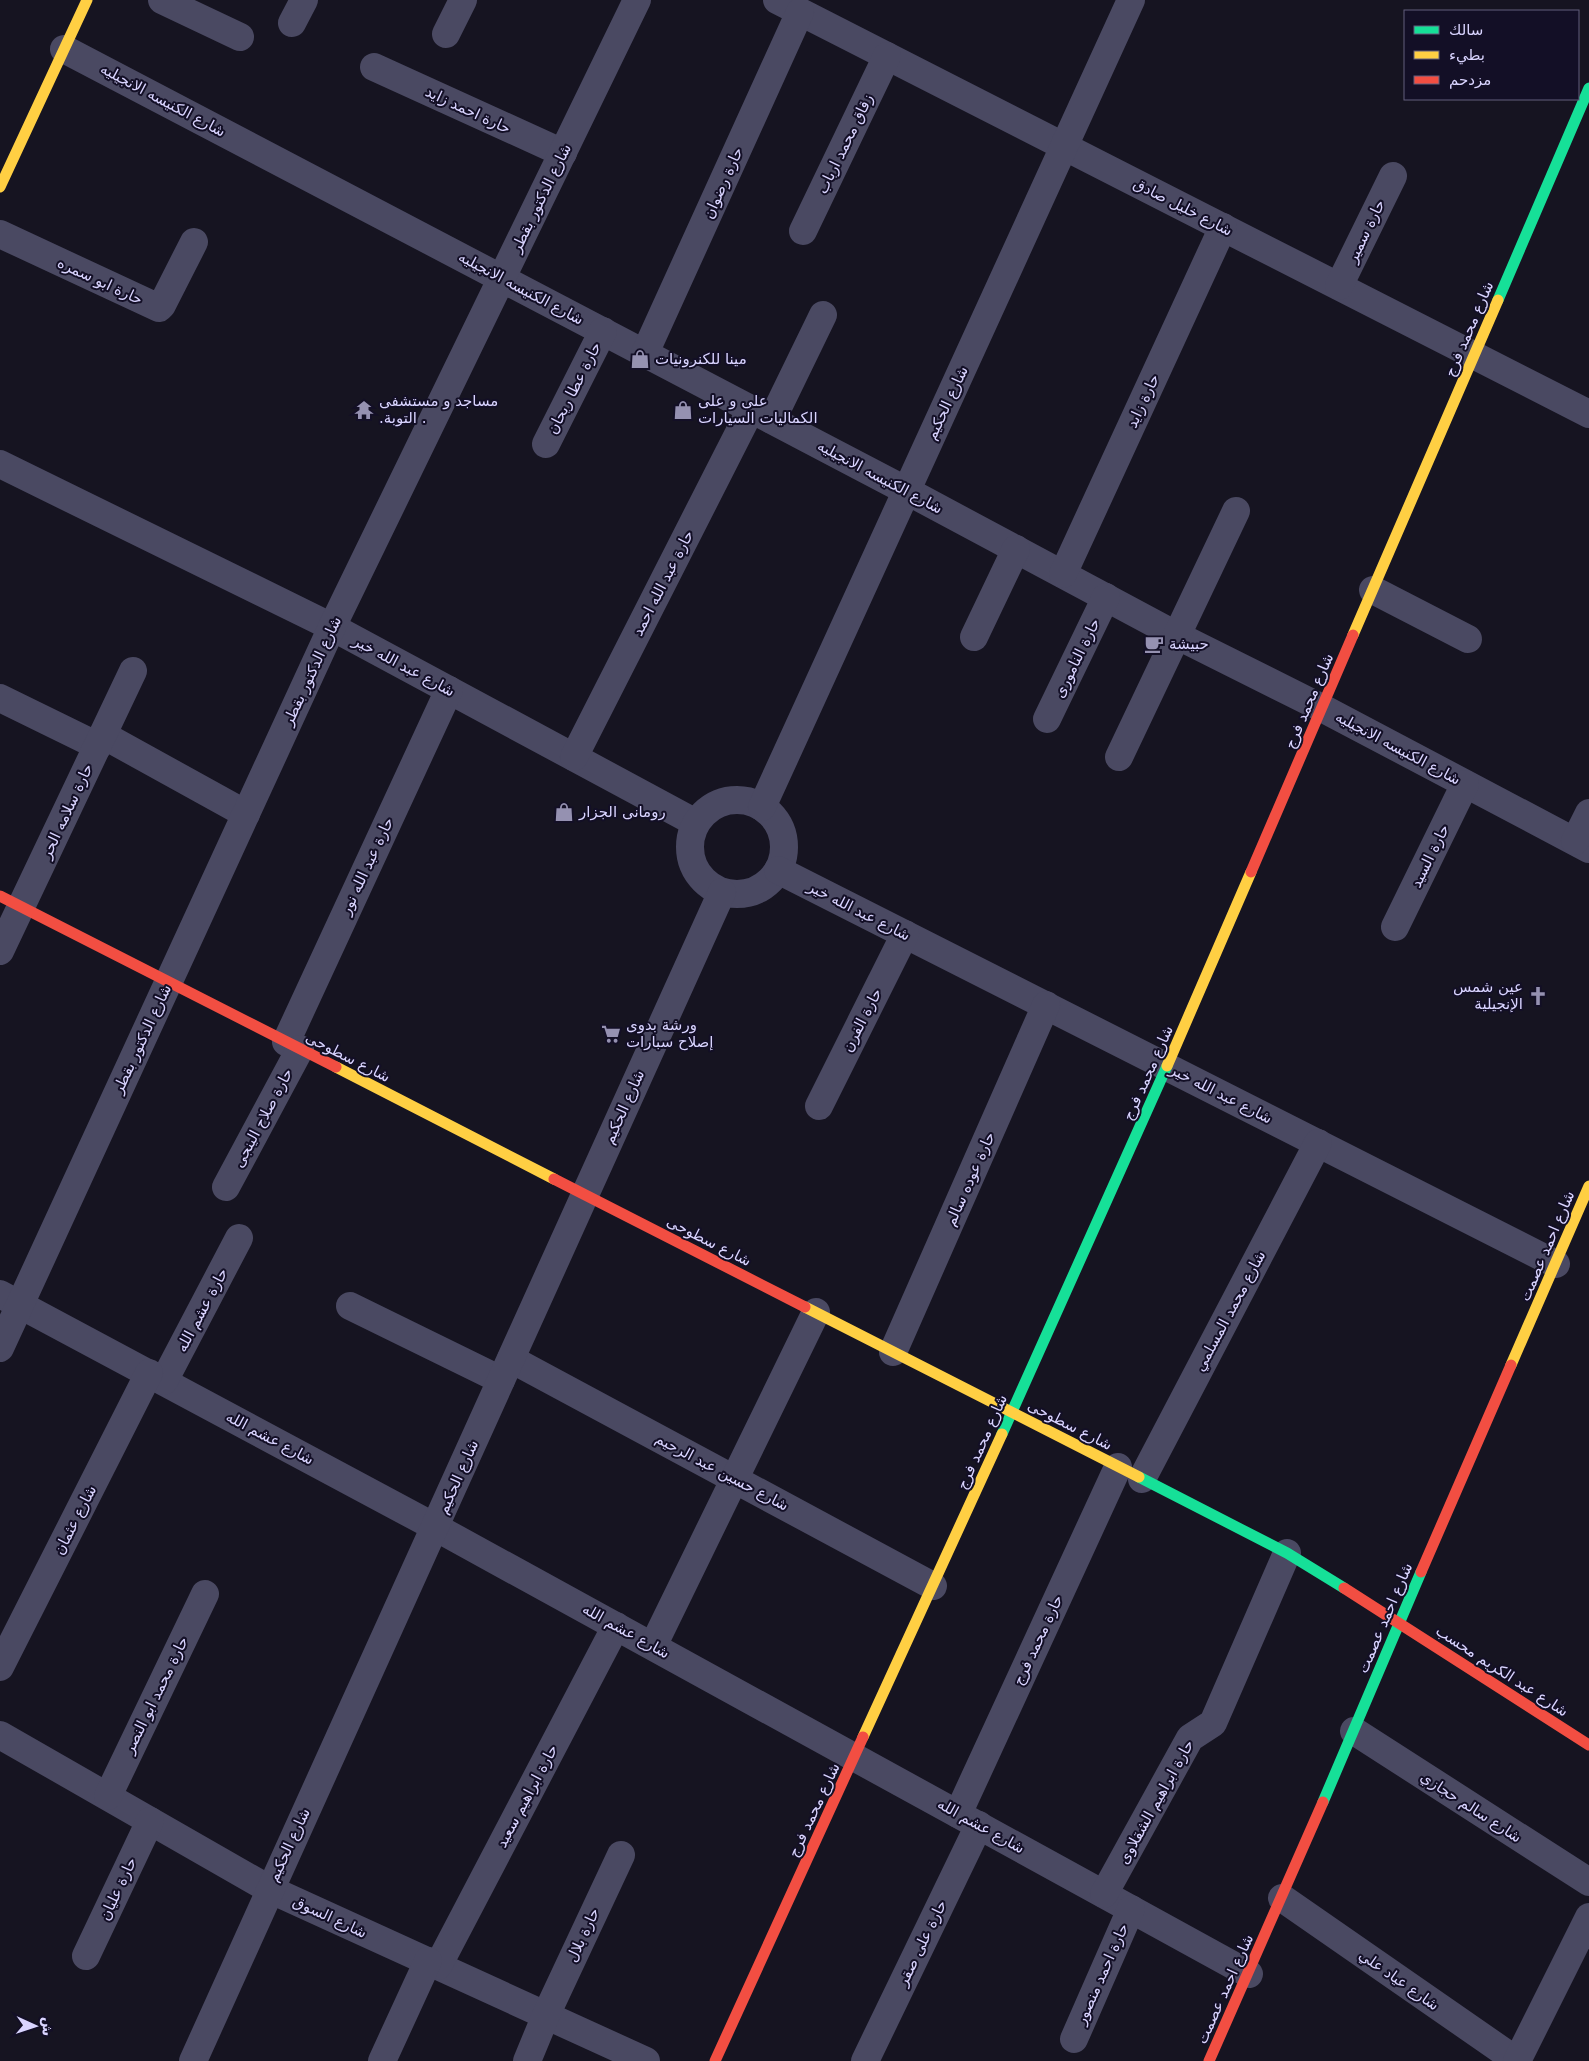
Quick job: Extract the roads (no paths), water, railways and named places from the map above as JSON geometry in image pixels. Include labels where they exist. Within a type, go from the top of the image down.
[{"type":"street","points":[[0,187],[87,0]]},
{"type":"street","points":[[162,0],[240,37]]},
{"type":"street","points":[[446,34],[463,0]]},
{"type":"street","name":"شارع الدكتور بقطر","points":[[0,1348],[10,1299],[168,982],[332,627],[637,0]]},
{"type":"street","name":"شارع الحكيم","points":[[762,807],[1131,0]]},
{"type":"street","name":"شارع خليل صادق","points":[[789,6],[1589,414]]},
{"type":"street","name":"حارة رضوان","points":[[645,353],[789,6]]},
{"type":"street","name":"شارع الكنيسه الانجيليه","points":[[64,49],[907,490],[1176,635],[1322,708],[1582,845]]},
{"type":"street","name":"زقاق محمد ارباب","points":[[803,231],[887,56]]},
{"type":"street","name":"حارة احمد زايد","points":[[374,67],[563,154]]},
{"type":"street","name":"شارع محمد فرج","points":[[715,2061],[1168,1067],[1589,88]]},
{"type":"street","name":"حارة سمير","points":[[1339,286],[1392,176]]},
{"type":"street","name":"حارة زايد","points":[[1063,574],[1223,227]]},
{"type":"street","name":"حارة ابو سمره","points":[[0,234],[159,308],[194,242]]},
{"type":"street","name":"حارة عبد الله احمد","points":[[574,757],[762,415],[823,315]]},
{"type":"street","name":"حارة عطا ريحان","points":[[546,444],[603,331]]},
{"type":"street","name":"شارع عبد الله خير","points":[[0,464],[332,627],[696,823]]},
{"type":"street","points":[[1119,757],[1236,512]]},
{"type":"street","points":[[974,637],[1016,549]]},
{"type":"street","points":[[1373,590],[1468,639]]},
{"type":"street","name":"حارة النامورى","points":[[1047,720],[1106,597]]},
{"type":"street","name":"حارة سلامه الحر","points":[[0,951],[11,901],[100,741],[133,670]]},
{"type":"street","name":"حارة عبد الله نور","points":[[293,1045],[449,690]]},
{"type":"street","points":[[0,698],[100,741],[246,814]]},
{"type":"street","name":"حارة السيد","points":[[1395,927],[1465,784]]},
{"type":"street","points":[[733,799],[748,801],[762,807],[773,816],[780,828],[784,842],[783,856],[778,870],[760,888],[748,893],[734,894],[722,892],[709,885],[693,863],[690,850],[696,823],[706,811],[718,803],[733,799]]},
{"type":"street","points":[[1582,845],[1589,813]]},
{"type":"street","name":"شارع عبد الله خير","points":[[778,870],[1556,1264]]},
{"type":"street","name":"شارع الحكيم","points":[[192,2061],[722,892]]},
{"type":"street","name":"شارع سطوحى","points":[[11,901],[1287,1553],[1399,1622]]},
{"type":"street","name":"حارة الفرن","points":[[819,1106],[905,934]]},
{"type":"street","name":"حارة عوده سالم","points":[[893,1352],[1046,1006]]},
{"type":"street","name":"حارة صلاح الينجى","points":[[226,1187],[293,1045]]},
{"type":"street","name":"شارع محمد المسلمي","points":[[1142,1479],[1318,1143]]},
{"type":"street","name":"شارع احمد عصمت","points":[[1209,2061],[1249,1974],[1354,1732],[1399,1622],[1589,1186]]},
{"type":"street","name":"حارة عشم الله","points":[[157,1377],[240,1238]]},
{"type":"street","name":"شارع عشم الله","points":[[10,1299],[435,1527],[1249,1974]]},
{"type":"street","name":"شارع حسين عبد الرحيم","points":[[350,1306],[506,1370],[734,1479],[933,1586]]},
{"type":"street","points":[[653,1646],[816,1312]]},
{"type":"street","name":"شارع عثمان","points":[[0,1666],[157,1377]]},
{"type":"street","name":"حارة محمد فرج","points":[[968,1820],[1118,1466]]},
{"type":"street","name":"حارة ابراهيم الشقلاوى","points":[[1104,1894],[1190,1738],[1213,1723],[1287,1553]]},
{"type":"street","name":"حارة محمد ابو النصر","points":[[108,1796],[205,1594]]},
{"type":"street","name":"شارع عبد الكريم محسب","points":[[1399,1622],[1589,1745]]},
{"type":"street","name":"حارة ابراهيم سعيد","points":[[382,2061],[432,1963],[616,1626]]},
{"type":"street","name":"شارع سالم حجازي","points":[[1354,1732],[1589,1882]]},
{"type":"street","name":"شارع السوق","points":[[0,1735],[269,1889],[646,2061]]},
{"type":"street","name":"حارة على صقر","points":[[865,2061],[968,1820]]},
{"type":"street","name":"حارة عليان","points":[[86,1956],[150,1821]]},
{"type":"street","name":"حارة بلال","points":[[546,2015],[620,1855]]},
{"type":"street","name":"شارع عياد علي","points":[[1282,1898],[1517,2061]]},
{"type":"street","name":"حارة احمد منصور","points":[[1074,2040],[1131,1909]]},
{"type":"street","points":[[1517,2061],[1589,1917]]},
{"type":"street","points":[[527,2061],[546,2015]]},
{"type":"place","name":"مينا للكنرونيات","points":[[640,359]]},
{"type":"place","name":"مساجد و مستشفى .التوبة .","points":[[364,410]]},
{"type":"place","name":"على و على الكماليات السيارات","points":[[683,410]]},
{"type":"place","name":"حبيشة","points":[[1154,644]]},
{"type":"place","name":"رومانى الجزار","points":[[564,812]]},
{"type":"place","name":"عين شمس الإنجيلية","points":[[1538,996]]},
{"type":"place","name":"ورشة بدوى إصلاح سبارات","points":[[611,1034]]}]
